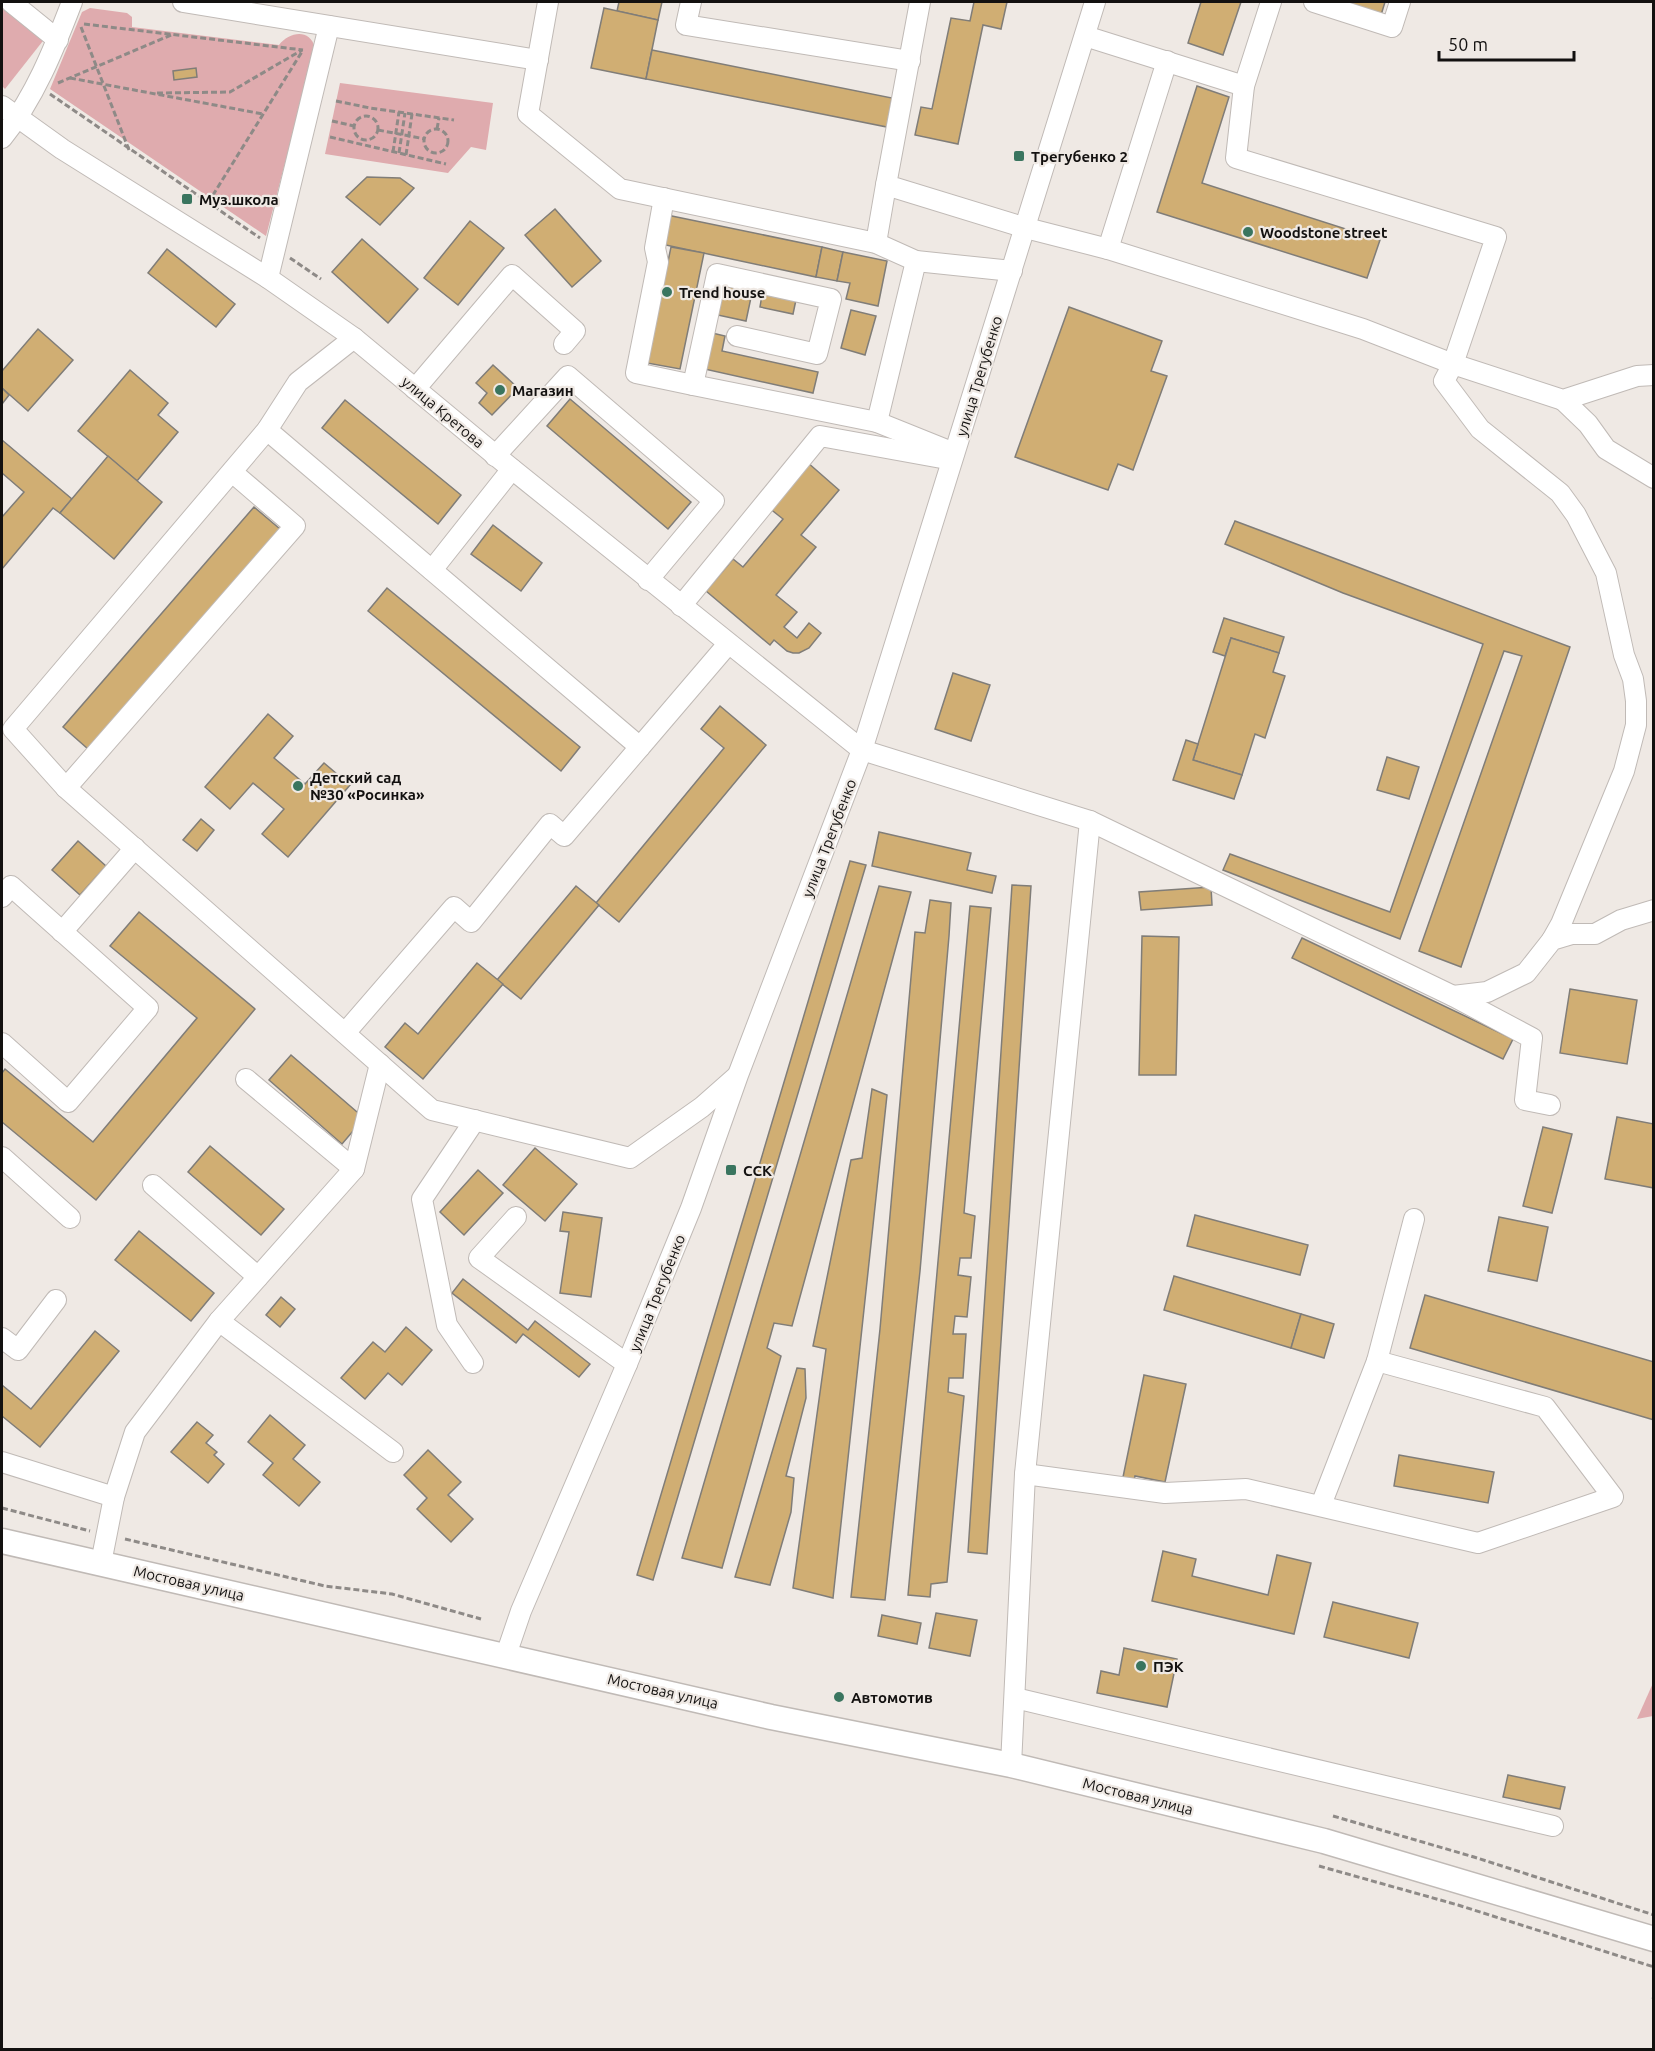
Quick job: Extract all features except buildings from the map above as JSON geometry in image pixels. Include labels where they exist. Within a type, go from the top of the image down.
[{"type":"main road","name":"Мостовая улица","points":[[2,1541],[771,1717],[1011,1765],[1324,1841],[1653,1939]]},
{"type":"street","points":[[11,2],[58,40]]},
{"type":"street","points":[[2,138],[18,118],[58,40],[72,2]]},
{"type":"street","points":[[183,2],[538,60]]},
{"type":"street","points":[[548,2],[528,114],[620,189],[876,243],[916,261],[1012,271]]},
{"type":"street","points":[[691,2],[686,25],[909,61]]},
{"type":"street","points":[[876,243],[920,2]]},
{"type":"street","name":"улица Трегубенко","points":[[506,1655],[521,1611],[691,1208],[738,1075],[862,750],[1095,2]]},
{"type":"street","points":[[1270,2],[1244,86],[1236,158],[1496,237],[1453,364],[1444,381],[1480,429],[1560,493],[1576,515],[1606,573],[1624,655],[1633,679],[1636,725],[1624,771],[1561,924],[1552,940],[1526,973],[1487,992],[1453,996]]},
{"type":"street","points":[[1314,2],[1392,27],[1400,2]]},
{"type":"street","points":[[268,278],[329,26]]},
{"type":"street","points":[[1085,36],[1244,86]]},
{"type":"street","points":[[1108,249],[1167,61]]},
{"type":"street","name":"улица Кретова","points":[[2,106],[62,150],[268,278],[354,338],[495,456],[862,750]]},
{"type":"street","points":[[886,185],[1026,228],[1108,249],[1363,329],[1453,364],[1563,400],[1588,424],[1606,449],[1653,478]]},
{"type":"street","points":[[664,198],[655,248],[657,262],[636,373],[877,422],[953,457]]},
{"type":"street","points":[[877,422],[916,261]]},
{"type":"street","points":[[693,385],[717,274],[831,299],[818,354],[737,336]]},
{"type":"street","points":[[415,389],[512,275],[574,331],[564,344]]},
{"type":"street","points":[[354,338],[298,382],[267,430],[13,729],[66,788],[432,1110],[630,1158],[702,1107],[738,1075]]},
{"type":"street","points":[[1563,400],[1637,376],[1653,375]]},
{"type":"street","points":[[495,456],[568,376],[714,501],[648,579]]},
{"type":"street","points":[[267,430],[640,747]]},
{"type":"street","points":[[681,606],[820,436],[953,457]]},
{"type":"street","points":[[432,570],[512,469]]},
{"type":"street","points":[[66,788],[295,526],[232,472]]},
{"type":"street","points":[[345,1034],[454,907],[471,922],[550,824],[564,836],[729,644]]},
{"type":"street","points":[[862,750],[1090,821],[1453,996],[1532,1038],[1525,1100],[1550,1105]]},
{"type":"street","points":[[1011,1765],[1025,1474],[1090,821]]},
{"type":"street","points":[[62,932],[135,848]]},
{"type":"street","points":[[2,897],[11,886],[148,1008],[68,1102],[2,1043]]},
{"type":"street","points":[[1552,940],[1572,934],[1595,934],[1622,920],[1653,910]]},
{"type":"street","points":[[101,1563],[114,1497],[135,1432],[219,1322],[354,1169],[380,1064]]},
{"type":"street","points":[[246,1079],[354,1169]]},
{"type":"street","points":[[473,1363],[447,1325],[422,1199],[475,1120]]},
{"type":"street","points":[[2,1157],[70,1218]]},
{"type":"street","points":[[153,1185],[258,1277]]},
{"type":"street","points":[[516,1217],[479,1258],[627,1364]]},
{"type":"street","points":[[1321,1505],[1377,1360],[1414,1219]]},
{"type":"street","points":[[2,1338],[18,1350],[56,1300]]},
{"type":"street","points":[[219,1322],[393,1452]]},
{"type":"street","points":[[1025,1474],[1165,1493],[1246,1489],[1478,1543],[1613,1497],[1545,1407],[1377,1360]]},
{"type":"street","points":[[2,1462],[114,1497]]},
{"type":"street","points":[[1014,1698],[1553,1826]]},
{"type":"path","points":[[129,150],[79,23],[303,50]]},
{"type":"path","points":[[58,83],[172,34]]},
{"type":"path","points":[[208,203],[303,50]]},
{"type":"path","points":[[150,93],[230,92],[303,50]]},
{"type":"path","points":[[70,78],[263,114]]},
{"type":"path","points":[[49,93],[129,150],[321,279]]},
{"type":"path","points":[[336,101],[454,120]]},
{"type":"path","points":[[368,117],[370,108]]},
{"type":"path","points":[[393,153],[399,112]]},
{"type":"path","points":[[399,153],[405,113]]},
{"type":"path","points":[[406,155],[412,114]]},
{"type":"path","points":[[368,117],[376,121],[378,130],[374,138],[364,140],[356,134],[354,126],[358,119],[368,117]]},
{"type":"path","points":[[437,129],[439,118]]},
{"type":"path","points":[[333,121],[354,126]]},
{"type":"path","points":[[437,129],[447,136],[448,144],[444,151],[434,153],[426,148],[425,139],[427,134],[437,129]]},
{"type":"path","points":[[378,130],[425,139]]},
{"type":"path","points":[[330,138],[446,164]]},
{"type":"path","points":[[363,146],[364,140]]},
{"type":"path","points":[[432,161],[434,153]]},
{"type":"path","points":[[2,1508],[325,1586],[392,1594],[481,1619]]},
{"type":"path","points":[[1332,1816],[1474,1857],[1653,1914]]},
{"type":"path","points":[[1319,1866],[1458,1905],[1653,1967]]},
{"type":"shaded area","points":[[2,2],[46,37],[5,89],[2,86]]},
{"type":"shaded area","points":[[90,8],[127,13],[132,17],[132,27],[279,45],[293,35],[309,37],[315,48],[266,236],[50,89],[82,12]]},
{"type":"shaded area","points":[[340,83],[493,103],[486,150],[471,147],[448,173],[325,154]]},
{"type":"shaded area","points":[[1653,1683],[1653,1716],[1637,1719]]},
{"type":"place","name":"Трегубенко 2","points":[[1019,156]]},
{"type":"place","name":"Муз.школа","points":[[187,199]]},
{"type":"place","name":"Woodstone street","points":[[1248,232]]},
{"type":"place","name":"Trend house","points":[[667,292]]},
{"type":"place","name":"Магазин","points":[[500,390]]},
{"type":"place","name":"Детский сад №30 «Росинка»","points":[[298,786]]},
{"type":"place","name":"ССК","points":[[731,1170]]},
{"type":"place","name":"ПЭК","points":[[1141,1666]]},
{"type":"place","name":"Автомотив","points":[[839,1697]]}]
